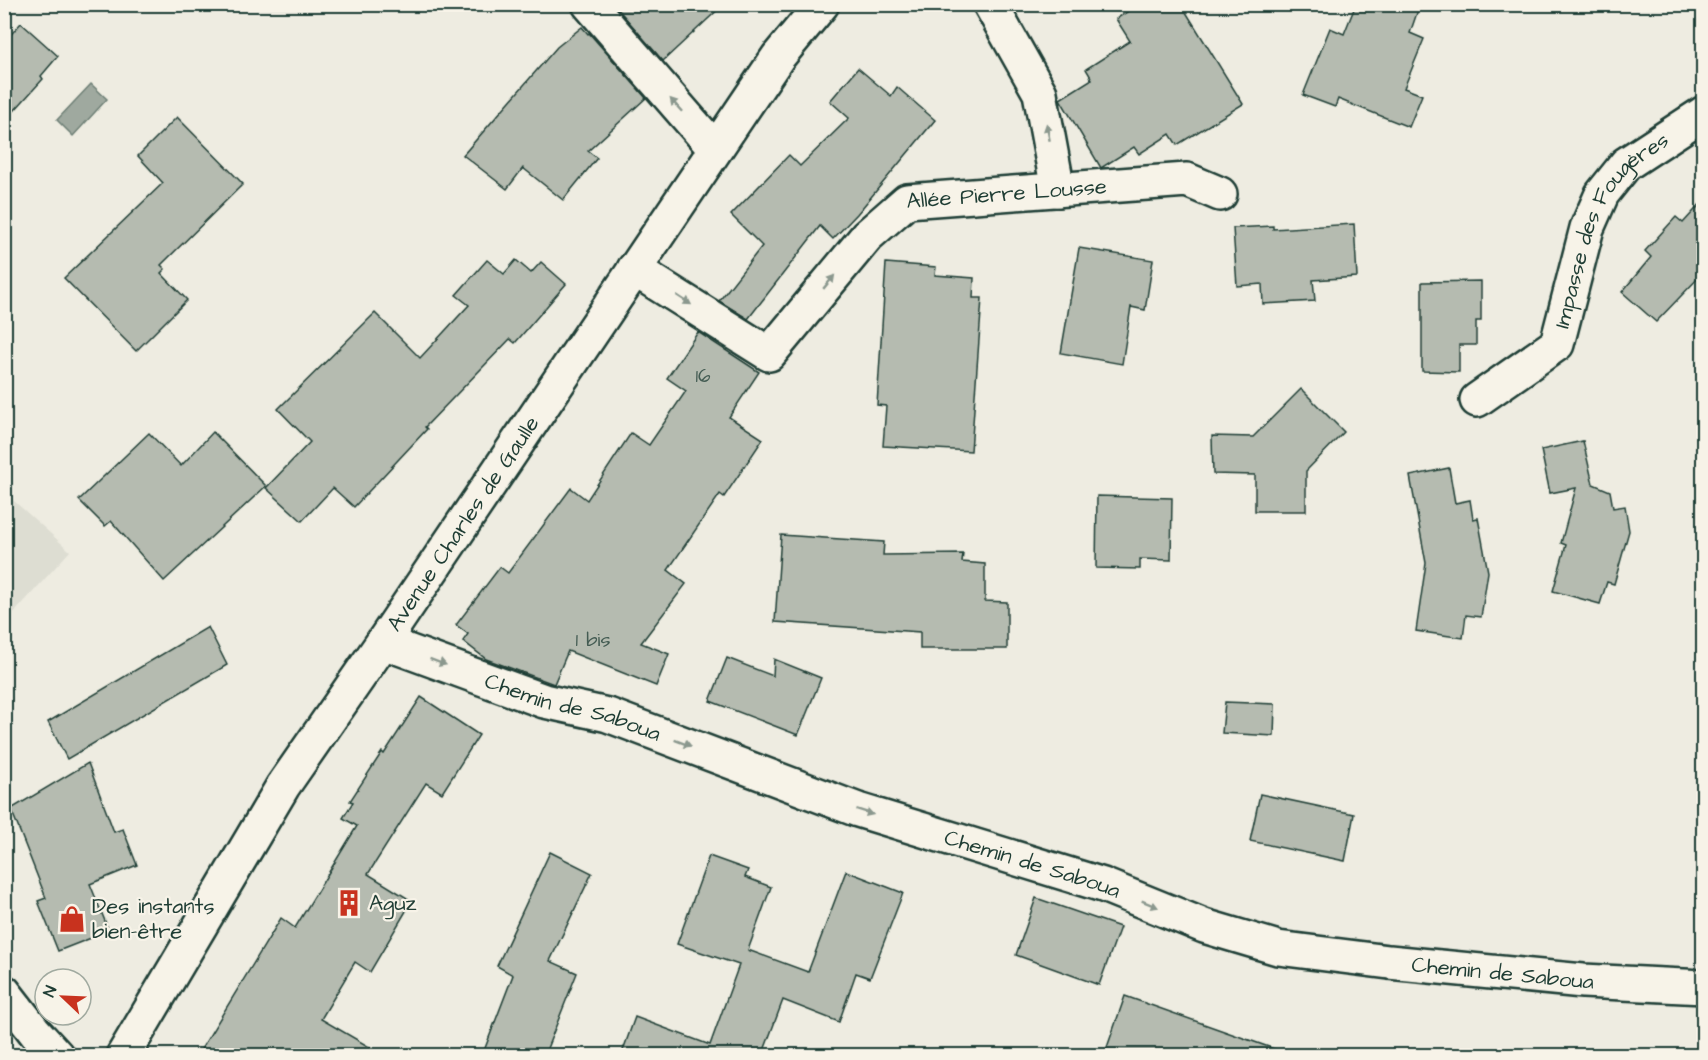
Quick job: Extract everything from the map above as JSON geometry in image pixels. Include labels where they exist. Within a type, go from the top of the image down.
[{"type":"street","points":[[589,4],[715,148]]},
{"type":"street","name":"Avenue Charles de Gaulle","points":[[123,1056],[283,786],[383,642],[715,148],[778,57],[822,4]]},
{"type":"street","points":[[990,4],[1040,93],[1058,190]]},
{"type":"street","name":"Impasse des Fougères","points":[[1477,400],[1557,344],[1587,228],[1602,194],[1626,164],[1704,113]]},
{"type":"street","name":"Allée Pierre Lousse","points":[[634,269],[769,354],[867,236],[907,201],[1187,180],[1220,194]]},
{"type":"street","name":"Chemin de Saboua","points":[[383,642],[544,701],[608,715],[858,810],[1103,885],[1204,926],[1278,948],[1389,962],[1583,981],[1704,987]]},
{"type":"street","points":[[4,992],[57,1056]]},
{"type":"shaded area","points":[[91,84],[107,99],[73,136],[57,120]]},
{"type":"shaded area","points":[[5,493],[70,551],[5,623]]},
{"type":"building","points":[[618,4],[724,4],[663,61],[616,7]]},
{"type":"building","points":[[1139,4],[1181,4],[1243,104],[1177,145],[1170,134],[1139,154],[1134,147],[1101,168],[1060,99],[1092,79],[1086,69],[1130,41],[1116,19]]},
{"type":"building","points":[[1356,4],[1420,4],[1410,33],[1424,39],[1404,88],[1422,95],[1409,127],[1338,99],[1335,107],[1303,95],[1330,28],[1344,34]]},
{"type":"building","points":[[21,23],[58,56],[41,76],[43,79],[4,122],[4,38],[6,40]]},
{"type":"building","points":[[582,27],[646,98],[588,151],[597,158],[563,200],[523,168],[507,189],[463,155],[557,47]]},
{"type":"building","points":[[858,68],[891,96],[897,87],[935,120],[857,214],[833,239],[820,226],[748,319],[719,301],[762,246],[731,215],[789,155],[800,166],[849,118],[830,101]]},
{"type":"building","points":[[177,117],[243,184],[161,265],[165,269],[161,273],[187,300],[136,351],[64,278],[163,183],[138,156]]},
{"type":"building","points":[[1704,200],[1704,272],[1656,322],[1622,292],[1651,257],[1645,251],[1676,217],[1683,223]]},
{"type":"building","points":[[1354,224],[1357,277],[1313,280],[1315,301],[1263,304],[1262,284],[1237,286],[1233,228],[1273,226],[1273,229]]},
{"type":"building","points":[[1079,248],[1153,260],[1145,310],[1131,307],[1122,364],[1061,353]]},
{"type":"building","points":[[487,260],[504,274],[516,260],[531,273],[541,262],[566,284],[515,343],[510,339],[425,427],[427,429],[354,507],[333,488],[302,521],[266,488],[310,442],[278,409],[375,313],[420,358],[469,305],[456,295]]},
{"type":"building","points":[[886,263],[936,267],[935,275],[974,278],[973,298],[982,298],[971,451],[883,446],[886,406],[877,405]]},
{"type":"building","points":[[1481,281],[1481,321],[1476,321],[1476,345],[1459,345],[1459,372],[1422,371],[1422,282]]},
{"type":"building","points":[[698,332],[759,372],[729,417],[763,439],[724,497],[720,494],[668,570],[686,584],[641,643],[669,654],[656,686],[568,651],[554,684],[486,659],[463,641],[468,634],[456,625],[500,567],[508,573],[571,488],[587,500],[631,433],[649,445],[686,391],[667,378]]},
{"type":"building","points":[[1301,389],[1344,432],[1306,471],[1306,511],[1255,511],[1255,475],[1213,474],[1212,436],[1253,437]]},
{"type":"building","points":[[213,432],[266,486],[164,581],[111,521],[105,526],[79,500],[149,433],[181,466]]},
{"type":"building","points":[[1583,441],[1593,484],[1610,491],[1613,508],[1625,506],[1629,531],[1614,584],[1607,582],[1600,604],[1553,591],[1566,545],[1561,543],[1576,488],[1550,493],[1541,450]]},
{"type":"building","points":[[1449,468],[1455,503],[1470,500],[1473,519],[1478,518],[1488,572],[1481,617],[1466,615],[1463,638],[1416,631],[1426,563],[1410,476]]},
{"type":"building","points":[[1097,496],[1172,498],[1171,560],[1140,559],[1140,569],[1096,568]]},
{"type":"building","points":[[781,535],[884,542],[883,555],[963,554],[962,562],[985,564],[985,601],[1007,602],[1007,649],[920,649],[920,632],[775,622]]},
{"type":"building","points":[[208,627],[227,665],[67,759],[48,722]]},
{"type":"building","points":[[727,658],[773,676],[774,659],[821,678],[798,735],[710,701]]},
{"type":"building","points":[[421,697],[479,735],[442,793],[426,783],[368,874],[412,901],[370,972],[355,962],[321,1019],[385,1056],[197,1056],[281,918],[295,928],[357,826],[343,818],[353,802],[350,801]]},
{"type":"building","points":[[1225,702],[1275,704],[1274,736],[1222,733]]},
{"type":"building","points":[[88,763],[114,832],[123,829],[137,865],[90,884],[109,931],[58,951],[38,901],[46,898],[11,809]]},
{"type":"building","points":[[1260,794],[1354,814],[1345,861],[1250,841]]},
{"type":"building","points":[[550,852],[592,873],[550,961],[577,973],[544,1056],[482,1056],[513,975],[497,966]]},
{"type":"building","points":[[709,856],[748,870],[745,877],[771,887],[748,950],[808,972],[846,871],[903,893],[870,978],[856,973],[839,1022],[783,1000],[762,1056],[621,1056],[635,1017],[710,1045],[739,965],[677,944]]},
{"type":"building","points":[[1036,898],[1120,927],[1099,985],[1016,955]]},
{"type":"building","points":[[1125,996],[1280,1051],[1279,1056],[1104,1056]]},
{"type":"place","name":"Aguz","points":[[349,903]]},
{"type":"place","name":"Des instants bien-être","points":[[72,919]]}]
